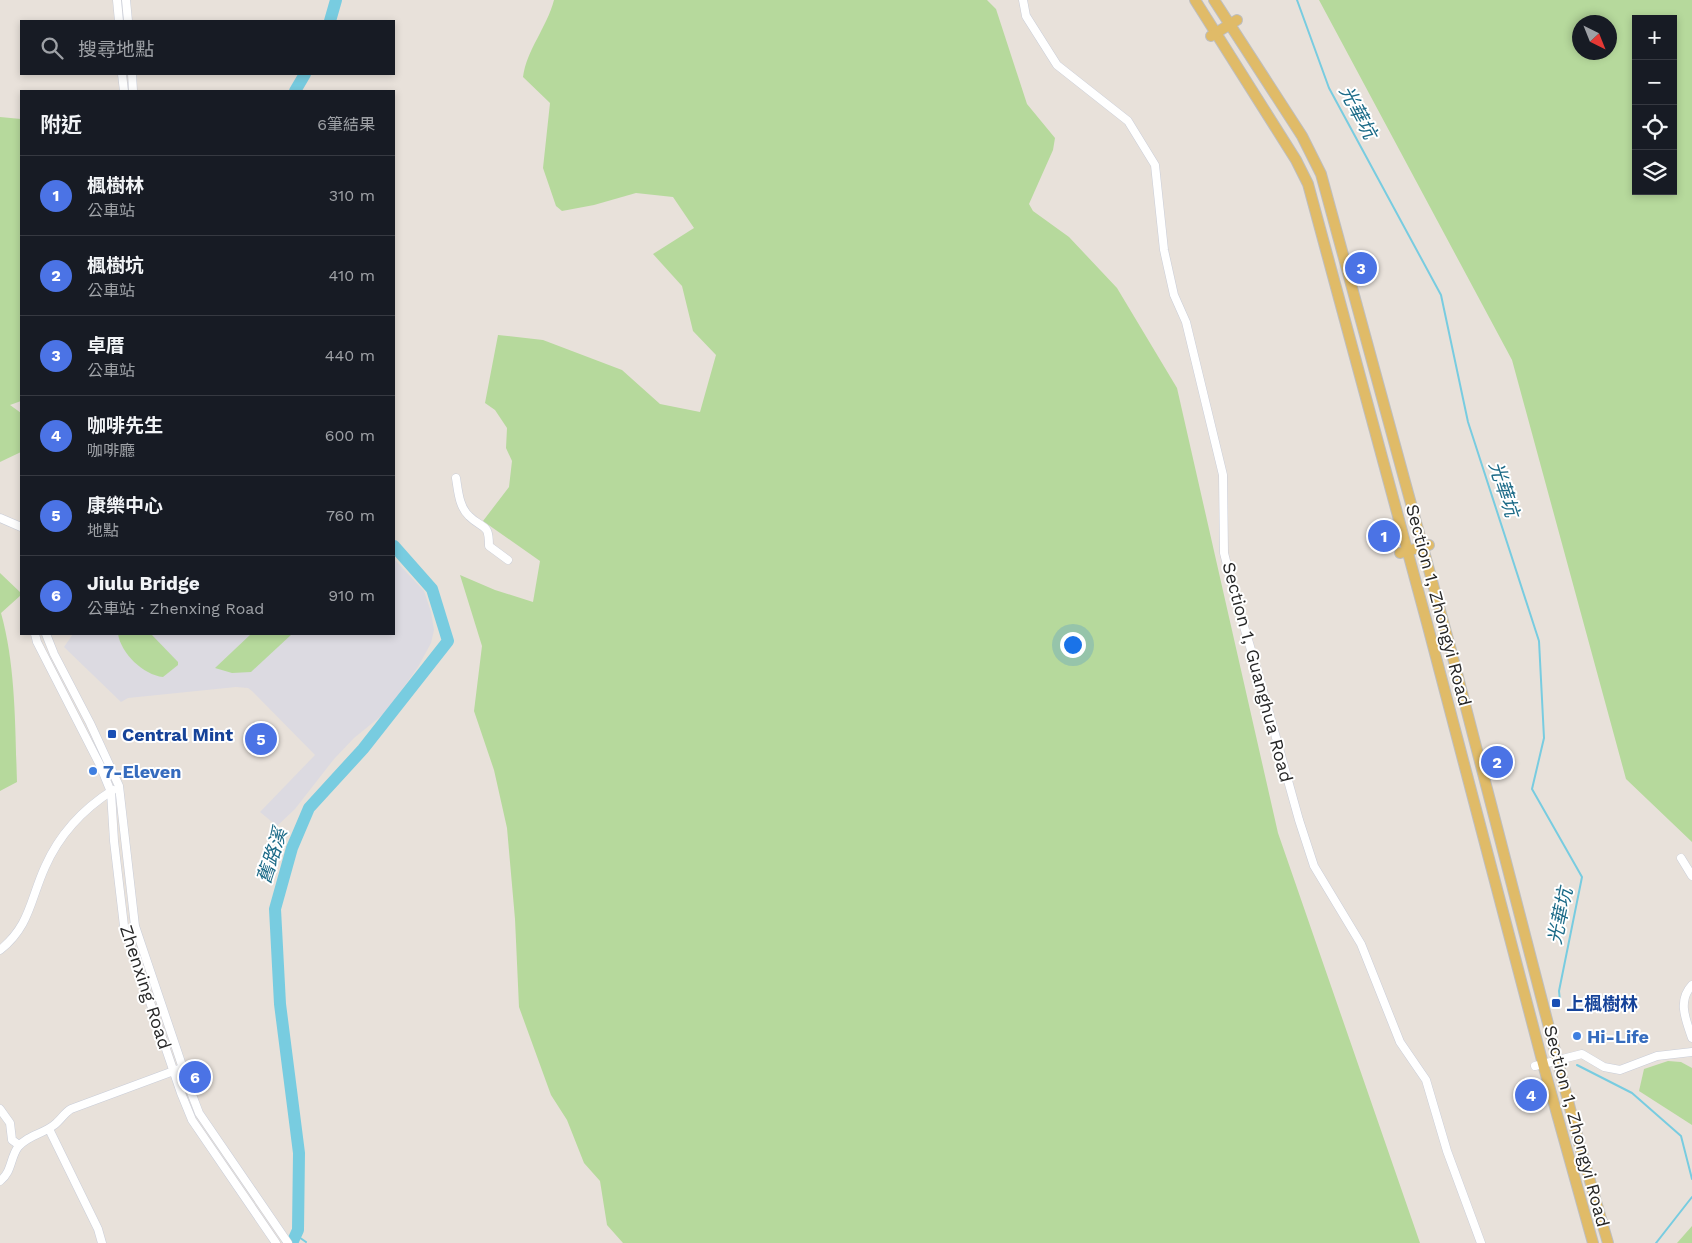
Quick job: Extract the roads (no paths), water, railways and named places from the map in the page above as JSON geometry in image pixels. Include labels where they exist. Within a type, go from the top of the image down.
[{"type":"main road","name":"Section 1, Zhongyi Road","points":[[1195,0],[1213,35],[1296,160],[1308,184],[1539,1065],[1593,1243]]},
{"type":"main road","name":"Section 1, Zhongyi Road","points":[[1214,0],[1233,22],[1302,136],[1321,174],[1426,546],[1497,812],[1579,1143],[1608,1243]]},
{"type":"main road","points":[[1213,35],[1233,22]]},
{"type":"main road","points":[[1404,552],[1426,546]]},
{"type":"main road","points":[[1474,818],[1497,812]]},
{"type":"street","points":[[117,0],[119,20]]},
{"type":"street","points":[[126,0],[128,20]]},
{"type":"street","name":"Section 1, Guanghua Road","points":[[1022,0],[1026,16],[1057,65],[1128,121],[1154,166],[1164,250],[1174,295],[1186,322],[1223,475],[1224,553],[1298,820],[1314,866],[1361,944],[1400,1042],[1426,1080],[1447,1151],[1481,1243]]},
{"type":"street","points":[[122,75],[124,90]]},
{"type":"street","points":[[132,75],[133,90]]},
{"type":"street","points":[[456,478],[461,504],[468,516],[486,527],[489,533],[489,546],[508,560]]},
{"type":"street","points":[[0,518],[12,525],[20,527]]},
{"type":"street","name":"Zhenxing Road","points":[[35,635],[37,642],[100,765],[111,792],[114,841],[124,926],[192,1120],[274,1241]]},
{"type":"street","name":"Zhenxing Road","points":[[46,635],[119,786],[135,926],[199,1113],[288,1243]]},
{"type":"street","points":[[0,950],[21,930],[44,867],[61,837],[90,805],[119,786]]},
{"type":"street","points":[[1680,858],[1692,876]]},
{"type":"street","points":[[1692,985],[1685,993],[1683,1002],[1692,1038]]},
{"type":"street","points":[[1539,1065],[1582,1054],[1604,1067],[1620,1070],[1657,1056],[1692,1052]]},
{"type":"street","points":[[0,1181],[10,1170],[14,1154],[19,1145],[27,1138],[49,1129],[71,1109],[183,1068]]},
{"type":"street","points":[[0,1110],[10,1123],[12,1140],[19,1145]]},
{"type":"street","points":[[49,1129],[98,1229],[102,1243]]},
{"type":"waterway","name":"舊路溪","points":[[330,20],[336,0]]},
{"type":"waterway","name":"光華坑","points":[[1297,0],[1329,88],[1441,295],[1468,422],[1539,641],[1544,738],[1532,789],[1582,877],[1559,991],[1560,1001]]},
{"type":"waterway","name":"舊路溪","points":[[296,90],[304,75]]},
{"type":"waterway","name":"舊路溪","points":[[292,1243],[298,1230],[299,1153],[280,1004],[275,909],[292,848],[309,808],[363,749],[448,641],[432,589],[395,547]]},
{"type":"waterway","name":"光華坑","points":[[1577,1065],[1632,1093],[1681,1136],[1692,1179]]},
{"type":"waterway","name":"光華坑","points":[[1656,1243],[1692,1197]]},
{"type":"waterway","points":[[296,1235],[306,1242]]},
{"type":"place","name":"卓厝","points":[[1361,268]]},
{"type":"place","name":"楓樹林","points":[[1384,536]]},
{"type":"place","name":"Central Mint","points":[[112,734]]},
{"type":"place","name":"康樂中心","points":[[261,739]]},
{"type":"place","name":"楓樹坑","points":[[1497,762]]},
{"type":"place","name":"7-Eleven","points":[[93,771]]},
{"type":"place","name":"上楓樹林","points":[[1556,1003]]},
{"type":"place","name":"Hi-Life","points":[[1577,1036]]},
{"type":"place","name":"Jiulu Bridge","points":[[195,1077]]},
{"type":"place","name":"咖啡先生","points":[[1531,1095]]}]
